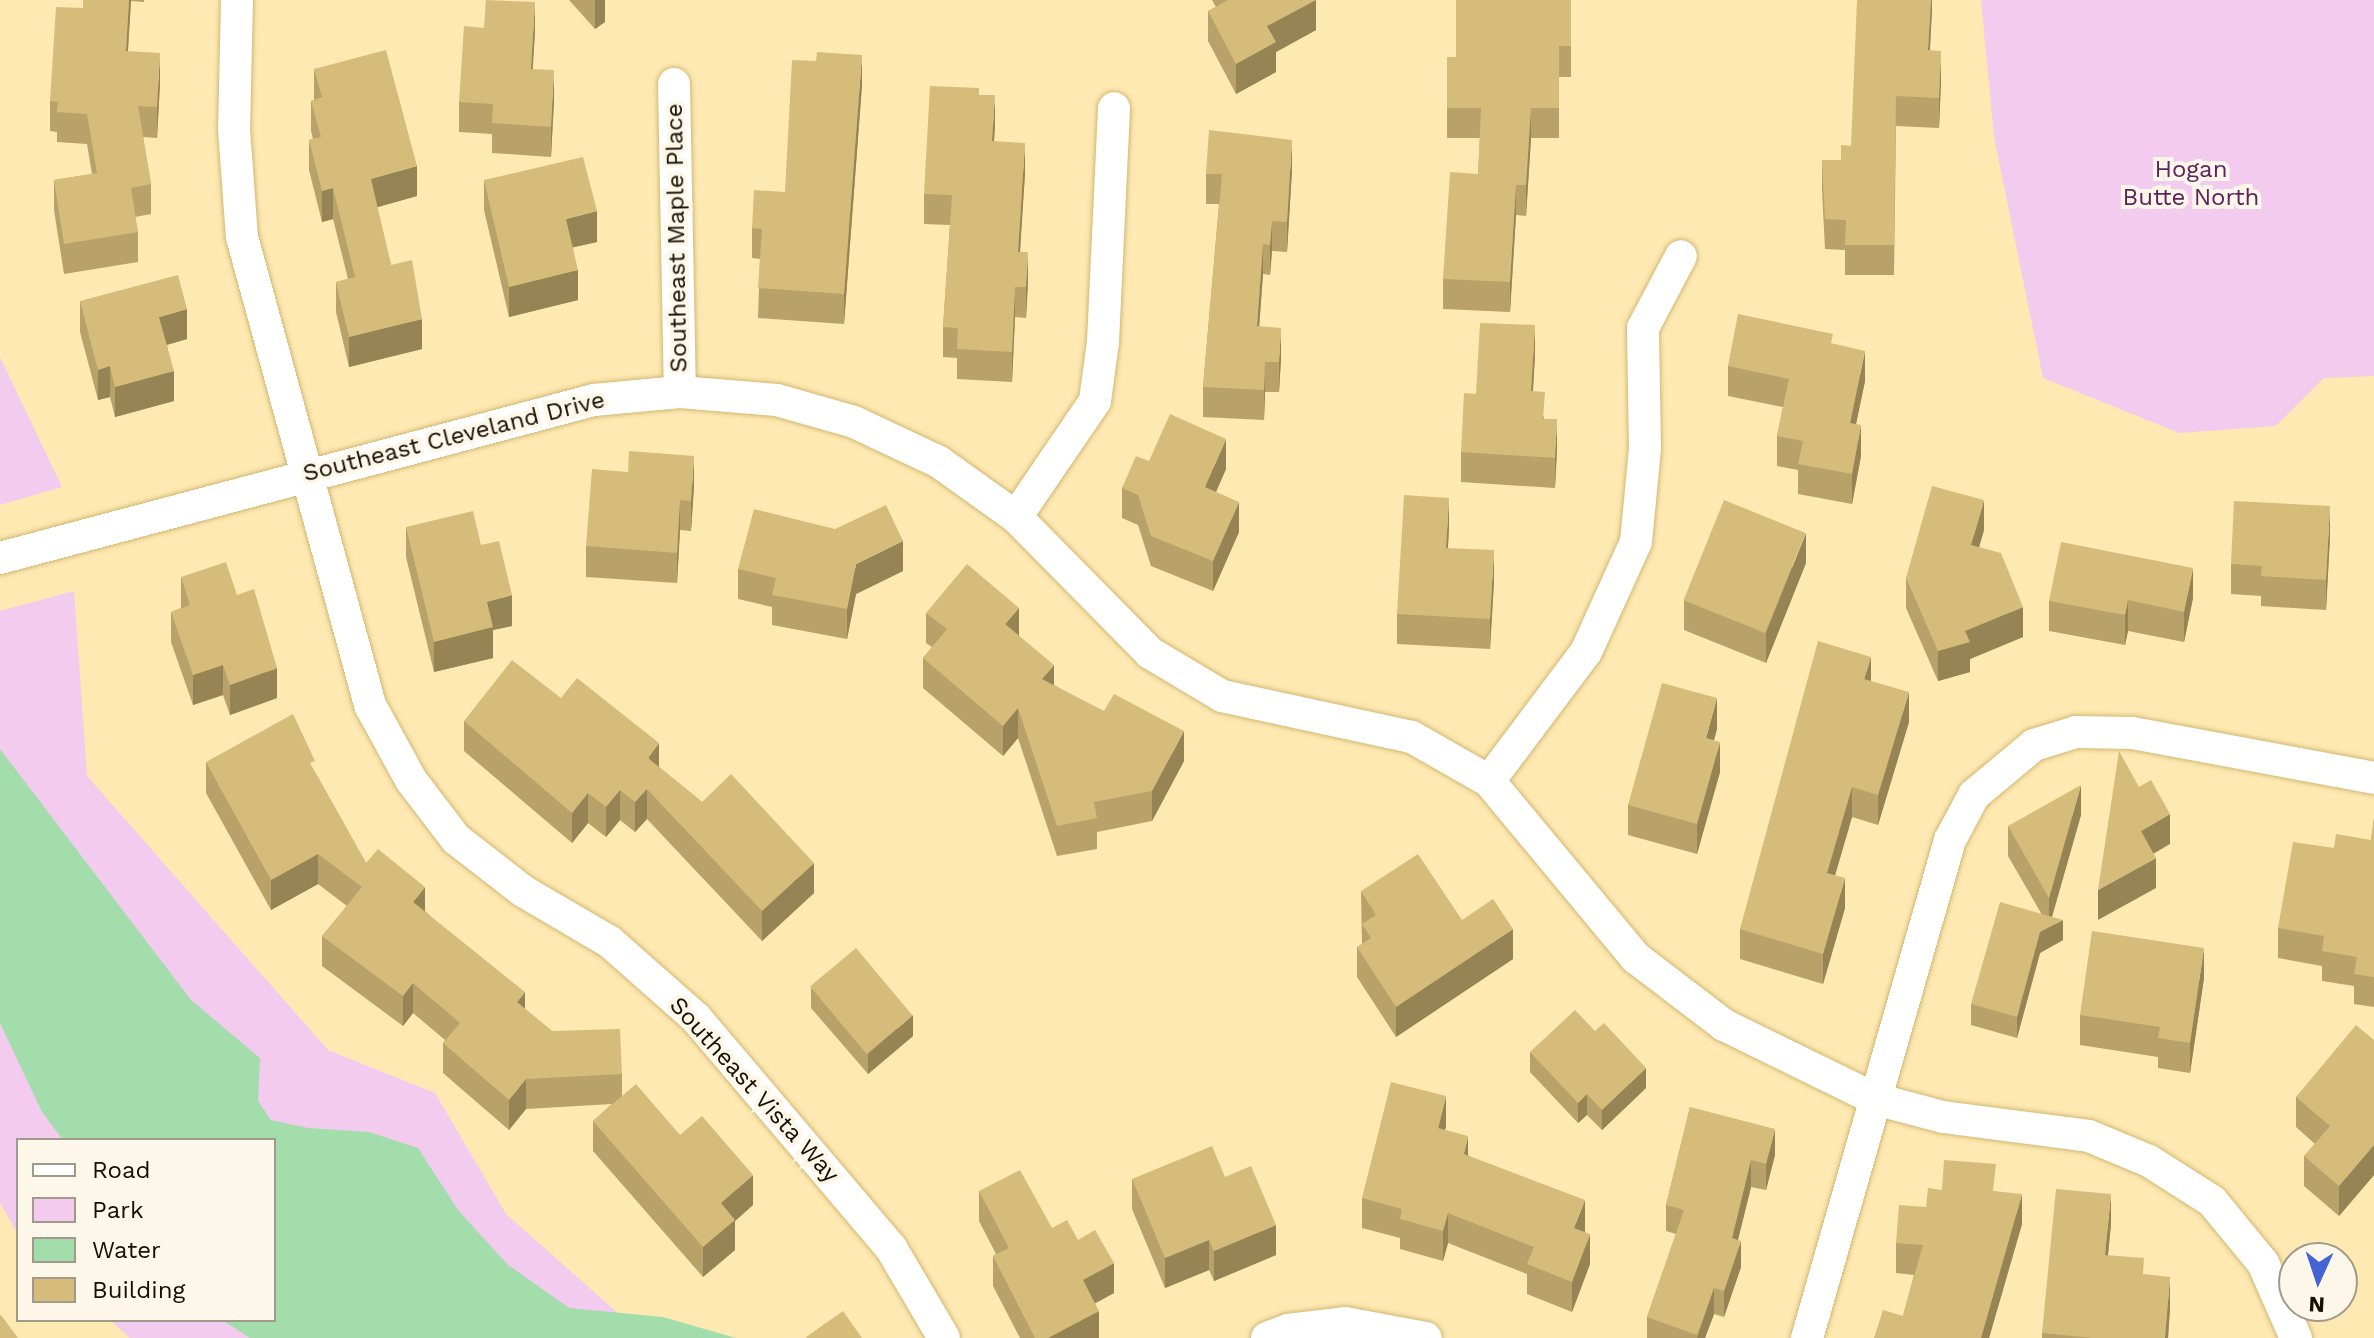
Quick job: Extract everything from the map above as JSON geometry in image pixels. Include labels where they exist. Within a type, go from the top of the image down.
[{"type":"street","name":"Southeast Vista Way","points":[[237,0],[235,142],[242,237],[371,707],[411,780],[456,839],[523,891],[610,942],[696,1018],[891,1248],[944,1338]]},
{"type":"street","name":"Southeast Maple Place","points":[[674,84],[680,392]]},
{"type":"street","points":[[1016,517],[1095,401],[1103,342],[1114,108]]},
{"type":"street","points":[[1489,781],[1586,652],[1636,542],[1645,448],[1643,328],[1681,256]]},
{"type":"street","name":"Southeast Cleveland Drive","points":[[0,558],[306,473],[594,400],[680,392],[777,400],[854,422],[939,462],[1016,517],[1150,653],[1222,696],[1412,737],[1489,781],[1636,958],[1724,1025],[1875,1099],[1943,1117],[2089,1136],[2149,1161],[2212,1201],[2263,1263],[2296,1338]]},
{"type":"street","points":[[1807,1338],[1950,840],[1974,795],[2034,745],[2076,732],[2132,733],[2374,778]]},
{"type":"street","points":[[1267,1338],[1288,1330],[1345,1323],[1426,1338]]},
{"type":"green space","name":"Hogan Butte North","points":[[1981,0],[2374,0],[2374,376],[2324,378],[2276,426],[2179,433],[2043,378],[1994,137]]},
{"type":"green space","points":[[0,357],[62,487],[0,505]]},
{"type":"green space","points":[[74,591],[87,776],[328,1050],[435,1093],[506,1214],[646,1338],[130,1338],[112,1322],[276,1322],[276,1138],[16,1138],[16,1231],[0,1203],[0,611]]},
{"type":"water","points":[[0,749],[191,1000],[260,1058],[258,1101],[271,1120],[308,1128],[369,1132],[418,1148],[458,1210],[507,1264],[569,1308],[663,1317],[736,1338],[250,1338],[225,1322],[276,1322],[276,1138],[62,1138],[42,1112],[0,1023]]},
{"type":"building","points":[[83,0],[129,0],[126,51],[160,53],[157,107],[138,106],[151,184],[131,188],[138,232],[64,244],[54,180],[97,173],[87,114],[57,112],[58,102],[50,101],[56,7],[83,8]]},
{"type":"building","points":[[486,0],[535,2],[531,69],[554,70],[551,127],[492,123],[493,104],[459,102],[464,26],[484,28]]},
{"type":"building","points":[[1228,0],[1316,0],[1267,26],[1276,42],[1236,64],[1208,11]]},
{"type":"building","points":[[1456,0],[1571,0],[1571,46],[1559,46],[1559,108],[1531,108],[1526,185],[1516,185],[1510,282],[1443,279],[1450,172],[1478,174],[1481,108],[1447,108],[1447,57],[1456,57]]},
{"type":"building","points":[[1857,0],[1931,0],[1928,50],[1941,51],[1939,98],[1896,96],[1894,245],[1845,245],[1846,220],[1825,219],[1822,160],[1841,160],[1841,145],[1851,146]]},
{"type":"building","points":[[386,50],[417,166],[371,179],[391,265],[412,260],[422,319],[349,337],[336,282],[355,277],[333,188],[322,191],[309,140],[321,137],[311,101],[322,97],[314,69]]},
{"type":"building","points":[[817,52],[862,55],[844,294],[758,288],[762,229],[752,228],[754,190],[785,192],[792,60],[816,61]]},
{"type":"building","points":[[930,86],[979,88],[979,95],[995,95],[992,141],[1025,143],[1018,252],[1028,252],[1026,287],[1015,287],[1012,352],[957,349],[958,328],[943,327],[952,195],[924,194]]},
{"type":"building","points":[[1209,130],[1292,140],[1287,222],[1272,221],[1270,245],[1263,244],[1257,326],[1281,328],[1279,362],[1265,362],[1264,390],[1203,387],[1222,174],[1206,174]]},
{"type":"building","points":[[583,157],[597,211],[566,219],[578,270],[509,287],[484,180]]},
{"type":"building","points":[[178,275],[187,309],[159,317],[174,371],[115,387],[110,366],[98,370],[80,301]]},
{"type":"building","points":[[1738,314],[1833,334],[1831,343],[1865,351],[1850,423],[1861,425],[1852,474],[1798,464],[1803,441],[1777,436],[1789,379],[1728,366]]},
{"type":"building","points":[[1480,323],[1535,325],[1531,391],[1545,392],[1543,419],[1557,419],[1555,458],[1461,452],[1464,393],[1476,394]]},
{"type":"building","points":[[1170,414],[1226,439],[1205,487],[1239,502],[1213,561],[1151,536],[1138,495],[1122,488],[1136,456],[1149,461]]},
{"type":"building","points":[[629,451],[694,456],[691,501],[680,500],[677,553],[586,546],[592,469],[628,472]]},
{"type":"building","points":[[1932,486],[1984,500],[1971,545],[2001,553],[2023,607],[1965,631],[1970,642],[1938,651],[1906,578]]},
{"type":"building","points":[[1404,495],[1449,498],[1446,548],[1494,550],[1490,619],[1397,614]]},
{"type":"building","points":[[1724,500],[1806,533],[1765,633],[1684,600]]},
{"type":"building","points":[[2234,501],[2330,506],[2326,580],[2261,576],[2262,566],[2231,564]]},
{"type":"building","points":[[886,505],[903,541],[856,564],[847,609],[772,595],[776,578],[738,569],[754,509],[835,529]]},
{"type":"building","points":[[473,511],[481,545],[499,541],[512,595],[487,602],[493,627],[434,642],[406,527]]},
{"type":"building","points":[[2061,542],[2193,568],[2184,612],[2128,600],[2125,615],[2049,601]]},
{"type":"building","points":[[226,562],[237,595],[254,589],[277,668],[230,685],[223,665],[193,675],[171,612],[190,605],[181,577]]},
{"type":"building","points":[[967,564],[1019,608],[1005,624],[1054,665],[1042,679],[1104,711],[1114,694],[1184,731],[1152,791],[1094,802],[1097,818],[1057,826],[1018,708],[1003,726],[923,658],[947,629],[926,613]]},
{"type":"building","points":[[1818,641],[1871,657],[1864,679],[1909,692],[1878,795],[1852,787],[1827,873],[1845,878],[1823,954],[1740,929]]},
{"type":"building","points":[[512,660],[561,698],[577,678],[659,743],[648,758],[702,802],[731,774],[814,863],[762,911],[647,789],[635,802],[620,790],[606,807],[588,793],[572,813],[464,721]]},
{"type":"building","points":[[1662,683],[1717,698],[1706,738],[1720,742],[1697,824],[1628,805]]},
{"type":"building","points":[[293,714],[315,761],[310,763],[366,863],[378,849],[425,887],[413,902],[525,992],[517,1002],[552,1031],[620,1029],[622,1074],[526,1079],[509,1100],[443,1043],[460,1023],[413,983],[403,996],[322,936],[362,887],[318,854],[271,880],[206,762]]},
{"type":"building","points":[[2119,751],[2139,787],[2151,780],[2170,814],[2141,831],[2156,858],[2098,890]]},
{"type":"building","points":[[2081,785],[2049,898],[2008,826]]},
{"type":"building","points":[[2374,819],[2374,977],[2354,974],[2357,957],[2322,951],[2324,936],[2278,928],[2293,842],[2334,848],[2336,834],[2371,840]]},
{"type":"building","points":[[1418,854],[1462,920],[1493,899],[1513,929],[1396,1007],[1357,947],[1371,938],[1362,924],[1376,915],[1361,891]]},
{"type":"building","points":[[2000,902],[2063,920],[2040,932],[2017,1017],[1971,1004]]},
{"type":"building","points":[[2092,931],[2204,948],[2190,1043],[2158,1038],[2160,1027],[2080,1015]]},
{"type":"building","points":[[856,948],[913,1015],[867,1054],[810,987]]},
{"type":"building","points":[[1575,1010],[1595,1031],[1604,1023],[1646,1068],[1602,1110],[1587,1094],[1578,1103],[1530,1052]]},
{"type":"building","points":[[2356,1025],[2374,1040],[2374,1145],[2339,1186],[2304,1156],[2330,1126],[2296,1097]]},
{"type":"building","points":[[1391,1082],[1446,1096],[1438,1128],[1468,1136],[1464,1154],[1585,1200],[1574,1228],[1590,1234],[1572,1282],[1527,1264],[1534,1247],[1448,1213],[1443,1231],[1400,1219],[1402,1209],[1362,1198]]},
{"type":"building","points":[[636,1084],[680,1135],[702,1116],[753,1175],[721,1203],[735,1220],[703,1247],[593,1121]]},
{"type":"building","points":[[1690,1107],[1775,1129],[1766,1164],[1751,1160],[1732,1238],[1741,1241],[1724,1291],[1714,1288],[1697,1335],[1647,1317],[1684,1210],[1666,1205]]},
{"type":"building","points":[[1212,1146],[1225,1177],[1251,1166],[1276,1225],[1214,1251],[1209,1240],[1165,1258],[1132,1179]]},
{"type":"building","points":[[1944,1160],[1996,1164],[1993,1191],[2022,1194],[1981,1338],[1874,1338],[1883,1310],[1903,1316],[1923,1245],[1896,1243],[1899,1205],[1926,1207],[1928,1188],[1942,1190]]},
{"type":"building","points":[[1020,1170],[1052,1228],[1067,1220],[1078,1240],[1095,1230],[1114,1263],[1083,1280],[1099,1311],[1048,1338],[1035,1338],[993,1256],[1009,1248],[979,1191]]},
{"type":"building","points":[[2056,1189],[2111,1194],[2105,1255],[2144,1258],[2143,1274],[2170,1277],[2165,1338],[2093,1338],[2042,1333]]},
{"type":"building","points":[[843,1311],[862,1338],[806,1337]]},
{"type":"building","points":[[1,1315],[18,1338],[0,1338]]}]
